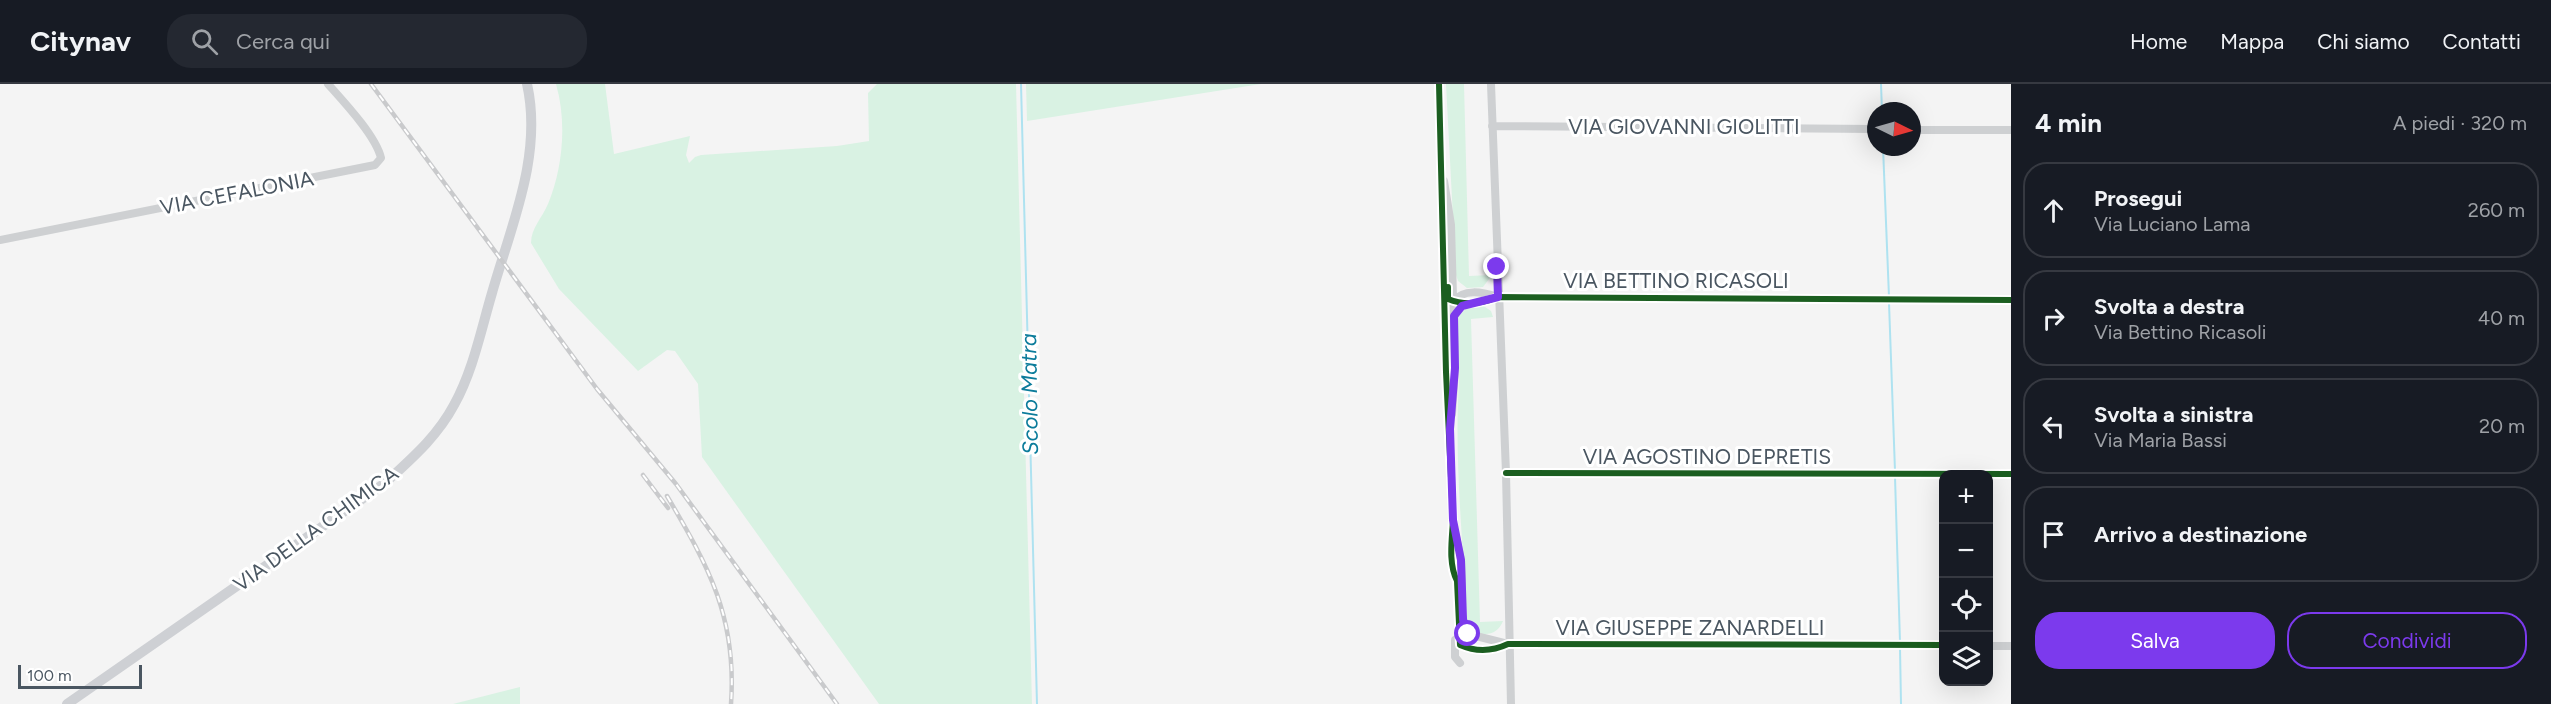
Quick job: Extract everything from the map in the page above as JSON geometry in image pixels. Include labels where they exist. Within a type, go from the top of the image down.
[{"type":"main road","name":"VIA DELLA CHIMICA","points":[[67,704],[343,514],[385,483],[428,444],[455,405],[483,324],[517,210],[529,160],[532,133],[527,84]]},
{"type":"street","name":"VIA CEFALONIA","points":[[0,240],[375,165],[381,158],[379,151],[355,114],[328,84]]},
{"type":"street","points":[[1439,84],[1453,572],[1457,581],[1460,645],[1470,650]]},
{"type":"street","points":[[1491,84],[1506,473],[1511,704]]},
{"type":"street","name":"VIA GIOVANNI GIOLITTI","points":[[1492,126],[1867,129]]},
{"type":"street","points":[[1921,130],[2011,130]]},
{"type":"street","points":[[1442,170],[1450,225],[1453,282],[1455,368],[1450,429]]},
{"type":"street","points":[[1442,228],[1446,242],[1448,298],[1453,301]]},
{"type":"street","points":[[1453,282],[1461,289],[1498,297]]},
{"type":"street","points":[[1446,372],[1450,357],[1449,307],[1457,296],[1470,292]]},
{"type":"street","name":"VIA BETTINO RICASOLI","points":[[1453,301],[1470,304],[1498,297],[2011,300]]},
{"type":"street","points":[[1454,316],[1462,306],[1470,304]]},
{"type":"street","name":"VIA AGOSTINO DEPRETIS","points":[[1506,473],[2011,474]]},
{"type":"street","points":[[1453,520],[1461,560],[1465,630],[1476,637],[1508,644]]},
{"type":"street","name":"VIA GIUSEPPE ZANARDELLI","points":[[1453,572],[1455,657],[1460,663],[1463,655],[1470,650],[1497,649],[1508,644],[1939,645]]},
{"type":"street","points":[[1993,646],[2011,646]]},
{"type":"green space","points":[[556,84],[605,84],[614,154],[690,136],[686,155],[689,163],[701,155],[837,146],[869,141],[868,93],[877,84],[1016,84],[1032,704],[879,704],[702,457],[698,384],[675,351],[667,350],[638,371],[559,289],[531,243],[535,228],[546,209],[553,190],[560,160],[562,114]]},
{"type":"green space","points":[[1026,84],[1261,84],[1027,121]]},
{"type":"green space","points":[[1446,84],[1464,84],[1469,276],[1492,275],[1483,287],[1467,288],[1458,281],[1456,275]]},
{"type":"green space","points":[[1482,305],[1491,311],[1493,317],[1471,319],[1480,622],[1503,621],[1498,629],[1487,634],[1473,631],[1467,620],[1458,441],[1458,317],[1467,307]]},
{"type":"green space","points":[[520,687],[520,704],[453,704]]},
{"type":"waterway","name":"Scolo Matra","points":[[1021,84],[1037,704]]},
{"type":"waterway","points":[[1881,84],[1882,102]]},
{"type":"waterway","points":[[1883,156],[1889,297]]},
{"type":"waterway","points":[[1889,303],[1895,471]]},
{"type":"waterway","points":[[1895,477],[1900,642]]},
{"type":"waterway","points":[[1900,648],[1901,704]]},
{"type":"railway","points":[[371,84],[597,389],[676,484],[837,704]]},
{"type":"railway","points":[[643,475],[668,508]]},
{"type":"railway","points":[[667,496],[696,546],[717,594],[729,645],[732,673],[731,704]]},
{"type":"cycle path","points":[[1439,84],[1446,372],[1453,520],[1451,543],[1454,574],[1457,581],[1460,645],[1484,650],[1508,644],[1939,645]]},
{"type":"cycle path","points":[[1448,287],[1448,299],[1467,303],[1479,303],[1498,297],[2011,300]]},
{"type":"cycle path","points":[[1506,473],[2011,474]]},
{"type":"route","points":[[1468,634],[1463,619],[1461,560],[1453,520],[1450,429],[1455,368],[1454,316],[1462,306],[1486,302],[1498,297],[1497,267]]}]
